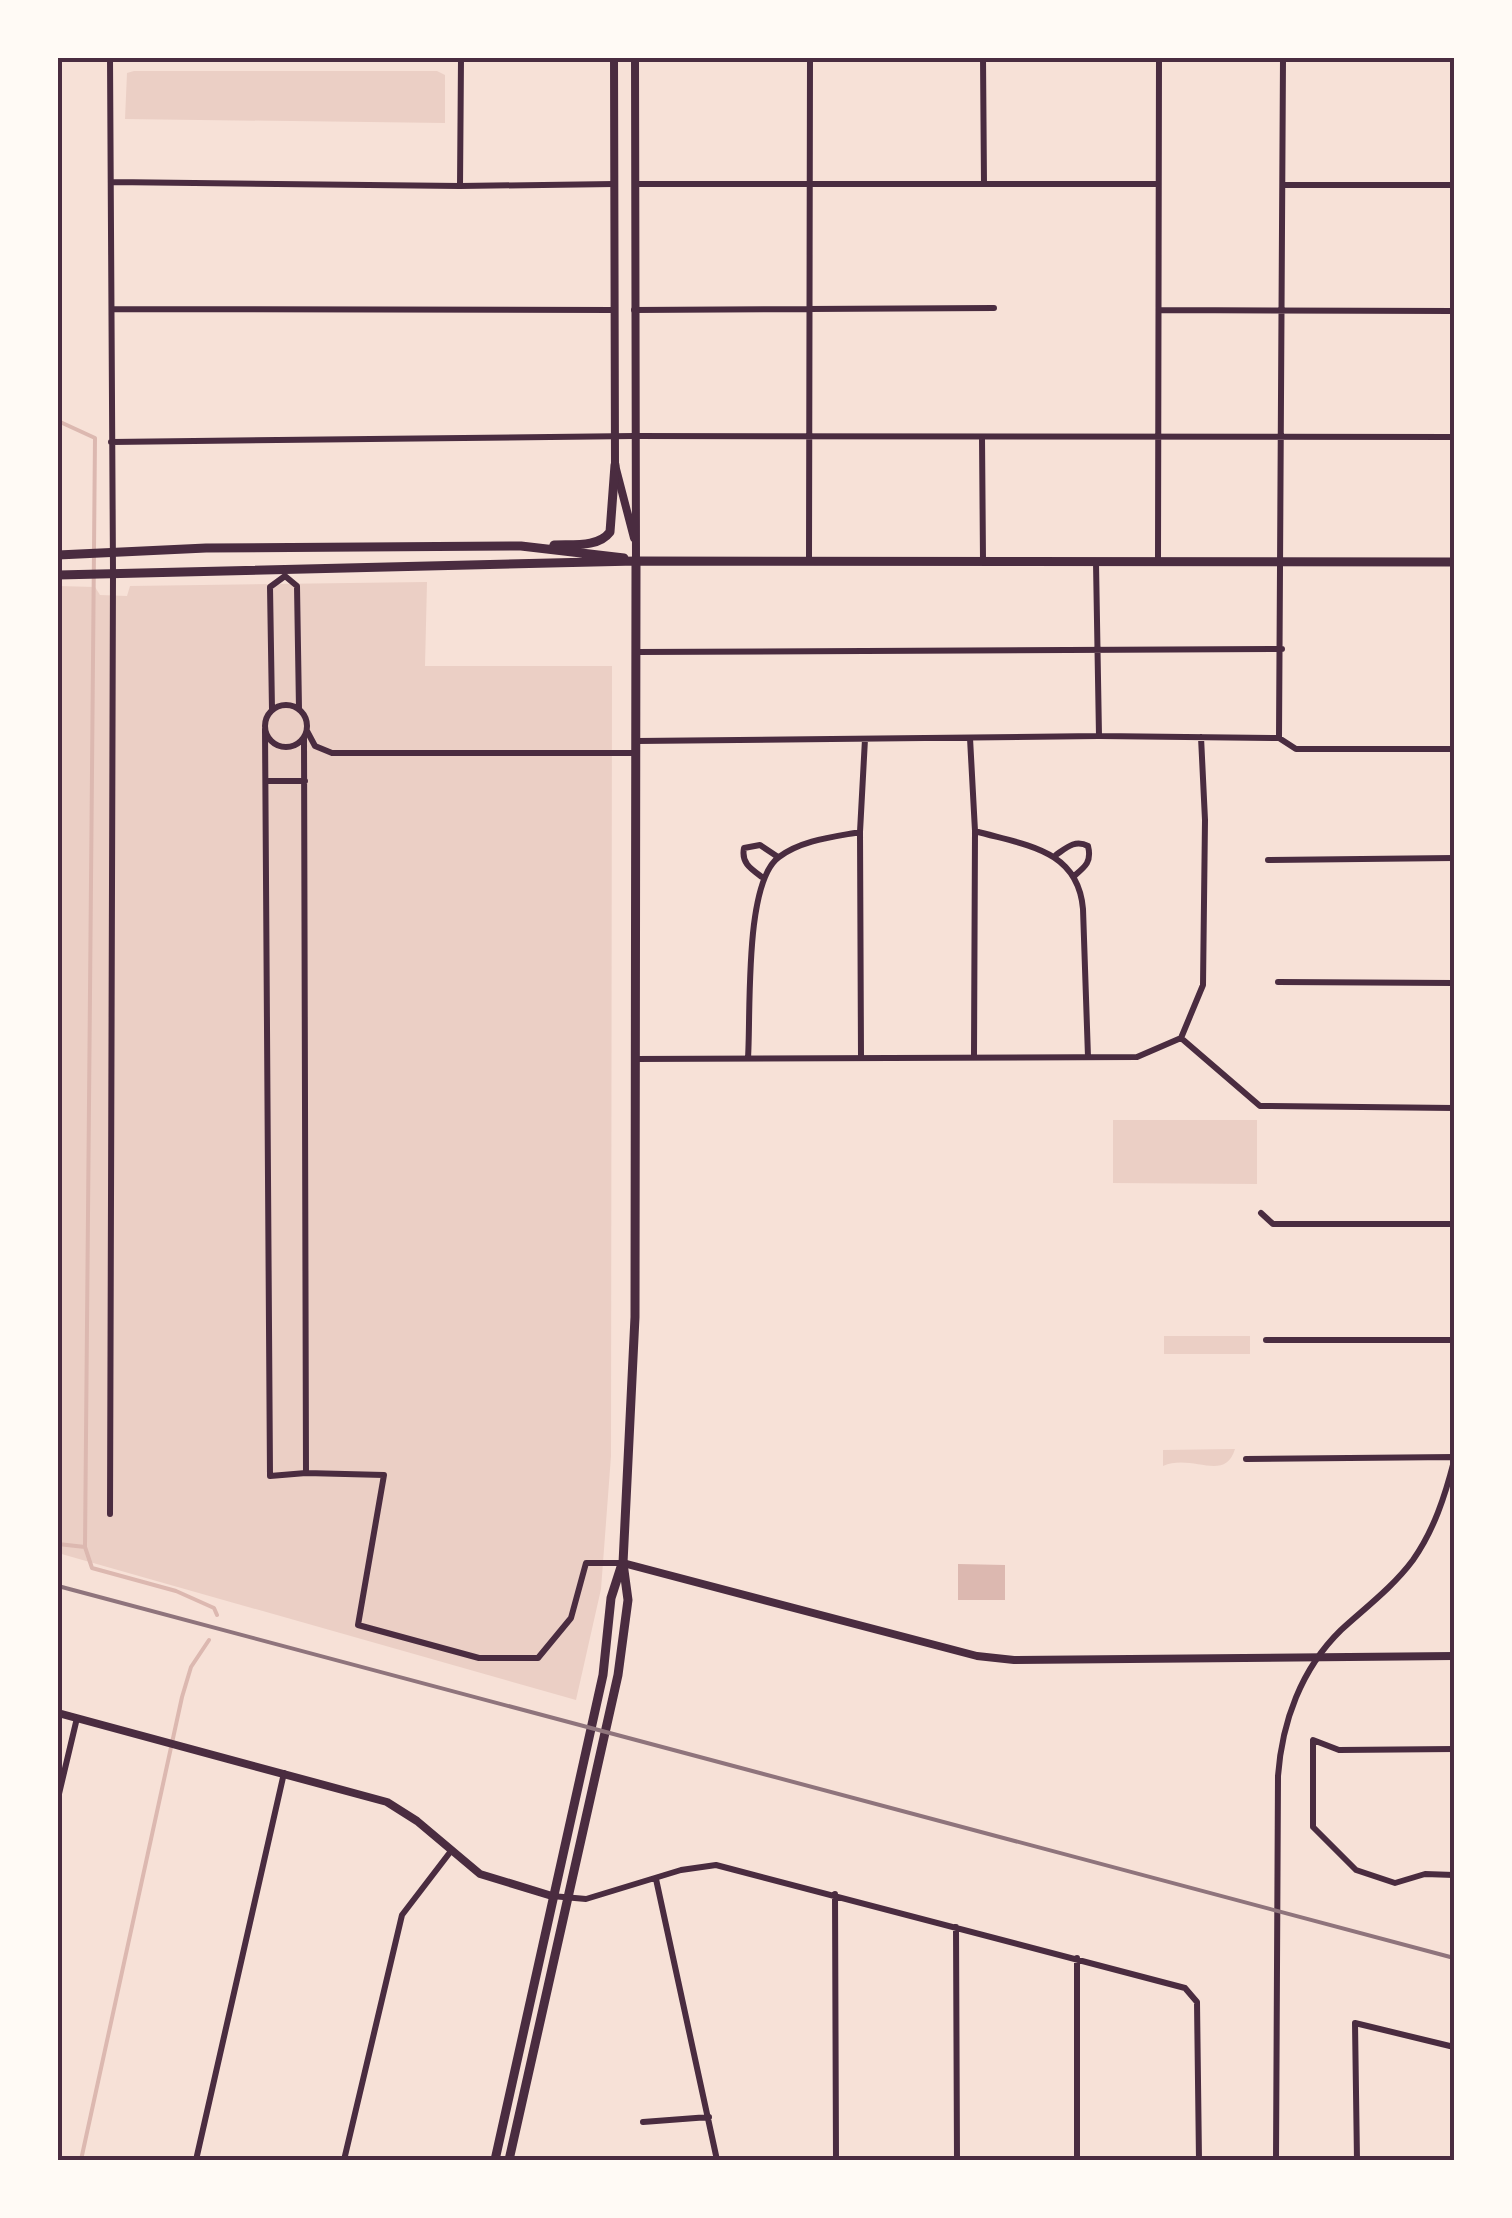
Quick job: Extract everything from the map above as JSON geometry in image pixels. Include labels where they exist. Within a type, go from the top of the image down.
[{"type":"main road","points":[[58,555],[594,543],[606,539],[610,532],[615,465]]},
{"type":"main road","points":[[522,546],[636,561]]},
{"type":"main road","points":[[508,2160],[618,1675],[628,1600],[623,1563],[635,1316],[636,561]]},
{"type":"main road","points":[[58,574],[284,573],[636,561],[1454,562]]},
{"type":"main road","points":[[495,2160],[603,1675],[611,1598],[623,1563]]},
{"type":"street","points":[[110,1514],[110,58],[965,58]]},
{"type":"street","points":[[460,186],[461,58]]},
{"type":"street","points":[[614,58],[615,465],[635,542]]},
{"type":"street","points":[[635,58],[636,561]]},
{"type":"street","points":[[808,561],[810,58]]},
{"type":"street","points":[[983,58],[984,184]]},
{"type":"street","points":[[1030,58],[1423,58]]},
{"type":"street","points":[[1158,562],[1159,58]]},
{"type":"street","points":[[1280,738],[1282,58]]},
{"type":"street","points":[[1447,58],[1454,58]]},
{"type":"street","points":[[112,182],[614,184]]},
{"type":"street","points":[[635,184],[1157,184]]},
{"type":"street","points":[[1283,185],[1454,185]]},
{"type":"street","points":[[634,310],[994,308]]},
{"type":"street","points":[[112,310],[614,310]]},
{"type":"street","points":[[1159,310],[1454,310]]},
{"type":"street","points":[[110,442],[614,436],[1454,437]]},
{"type":"street","points":[[982,437],[983,560]]},
{"type":"street","points":[[284,548],[284,573],[298,586],[299,709]]},
{"type":"street","points":[[1096,562],[1098,736]]},
{"type":"street","points":[[284,573],[270,586],[272,710],[265,729],[270,1476],[384,1475],[358,1625],[479,1658],[538,1658],[571,1618],[586,1563],[623,1563],[977,1656],[1014,1660],[1454,1656]]},
{"type":"street","points":[[636,652],[1282,649]]},
{"type":"street","points":[[272,710],[284,705],[299,709],[305,716],[306,734],[306,1473]]},
{"type":"street","points":[[265,729],[272,742],[286,747],[300,743],[306,734]]},
{"type":"street","points":[[306,734],[314,746],[332,753],[636,753]]},
{"type":"street","points":[[637,741],[1098,736],[1280,738],[1296,749],[1454,749]]},
{"type":"street","points":[[970,738],[975,831],[974,1056]]},
{"type":"street","points":[[634,1059],[1137,1057],[1181,1038],[1203,985],[1205,820],[1200,738]]},
{"type":"street","points":[[862,1058],[860,832],[865,739]]},
{"type":"street","points":[[266,781],[305,780]]},
{"type":"street","points":[[975,831],[1056,855],[1082,891],[1088,1057]]},
{"type":"street","points":[[748,1058],[754,912],[762,877],[778,857],[810,842],[860,832]]},
{"type":"street","points":[[1056,855],[1072,844],[1088,846],[1087,866],[1074,876]]},
{"type":"street","points":[[762,877],[748,867],[742,856],[744,848],[760,845],[778,857]]},
{"type":"street","points":[[1268,860],[1454,858]]},
{"type":"street","points":[[1278,982],[1454,983]]},
{"type":"street","points":[[1181,1038],[1260,1106],[1454,1108]]},
{"type":"street","points":[[1262,1213],[1273,1224],[1454,1224]]},
{"type":"street","points":[[1266,1340],[1454,1340]]},
{"type":"street","points":[[1246,1458],[1454,1459],[1436,1518],[1411,1563],[1319,1656],[1298,1692],[1284,1730],[1278,1776],[1276,2160]]},
{"type":"street","points":[[58,1713],[387,1802],[486,1877],[552,1896],[586,1899],[681,1870],[716,1866],[956,1926],[1191,1992],[1197,2002],[1199,2160]]},
{"type":"street","points":[[58,1798],[77,1718]]},
{"type":"street","points":[[1454,1749],[1338,1750],[1313,1740],[1313,1827],[1356,1870],[1395,1883],[1426,1874],[1454,1875]]},
{"type":"street","points":[[196,2160],[284,1774]]},
{"type":"street","points":[[344,2160],[402,1915],[451,1851]]},
{"type":"street","points":[[656,1879],[717,2160]]},
{"type":"street","points":[[835,1894],[836,2160]]},
{"type":"street","points":[[956,1926],[957,2160]]},
{"type":"street","points":[[1076,1958],[1077,2160]]},
{"type":"street","points":[[1357,2160],[1355,2023],[1454,2047]]},
{"type":"street","points":[[643,2122],[709,2118]]},
{"type":"shaded area","points":[[437,71],[445,75],[445,123],[125,119],[127,73]]},
{"type":"shaded area","points":[[427,582],[425,666],[612,666],[611,1456],[601,1589],[576,1700],[58,1553],[58,586],[95,587],[100,595],[127,596],[130,586]]},
{"type":"shaded area","points":[[1113,1120],[1257,1120],[1257,1184],[1113,1183]]},
{"type":"shaded area","points":[[1164,1336],[1250,1336],[1250,1354],[1164,1354]]},
{"type":"shaded area","points":[[1235,1449],[1224,1464],[1163,1466],[1163,1450]]},
{"type":"shaded area","points":[[958,1564],[1005,1565],[1005,1600],[958,1600]]},
{"type":"waterway","points":[[58,421],[95,438],[85,1547],[92,1568],[176,1591],[214,1608],[217,1615]]},
{"type":"waterway","points":[[58,1544],[85,1547]]},
{"type":"waterway","points":[[81,2160],[182,1697],[191,1667],[209,1640]]},
{"type":"railway","points":[[58,1586],[1454,1958]]}]
